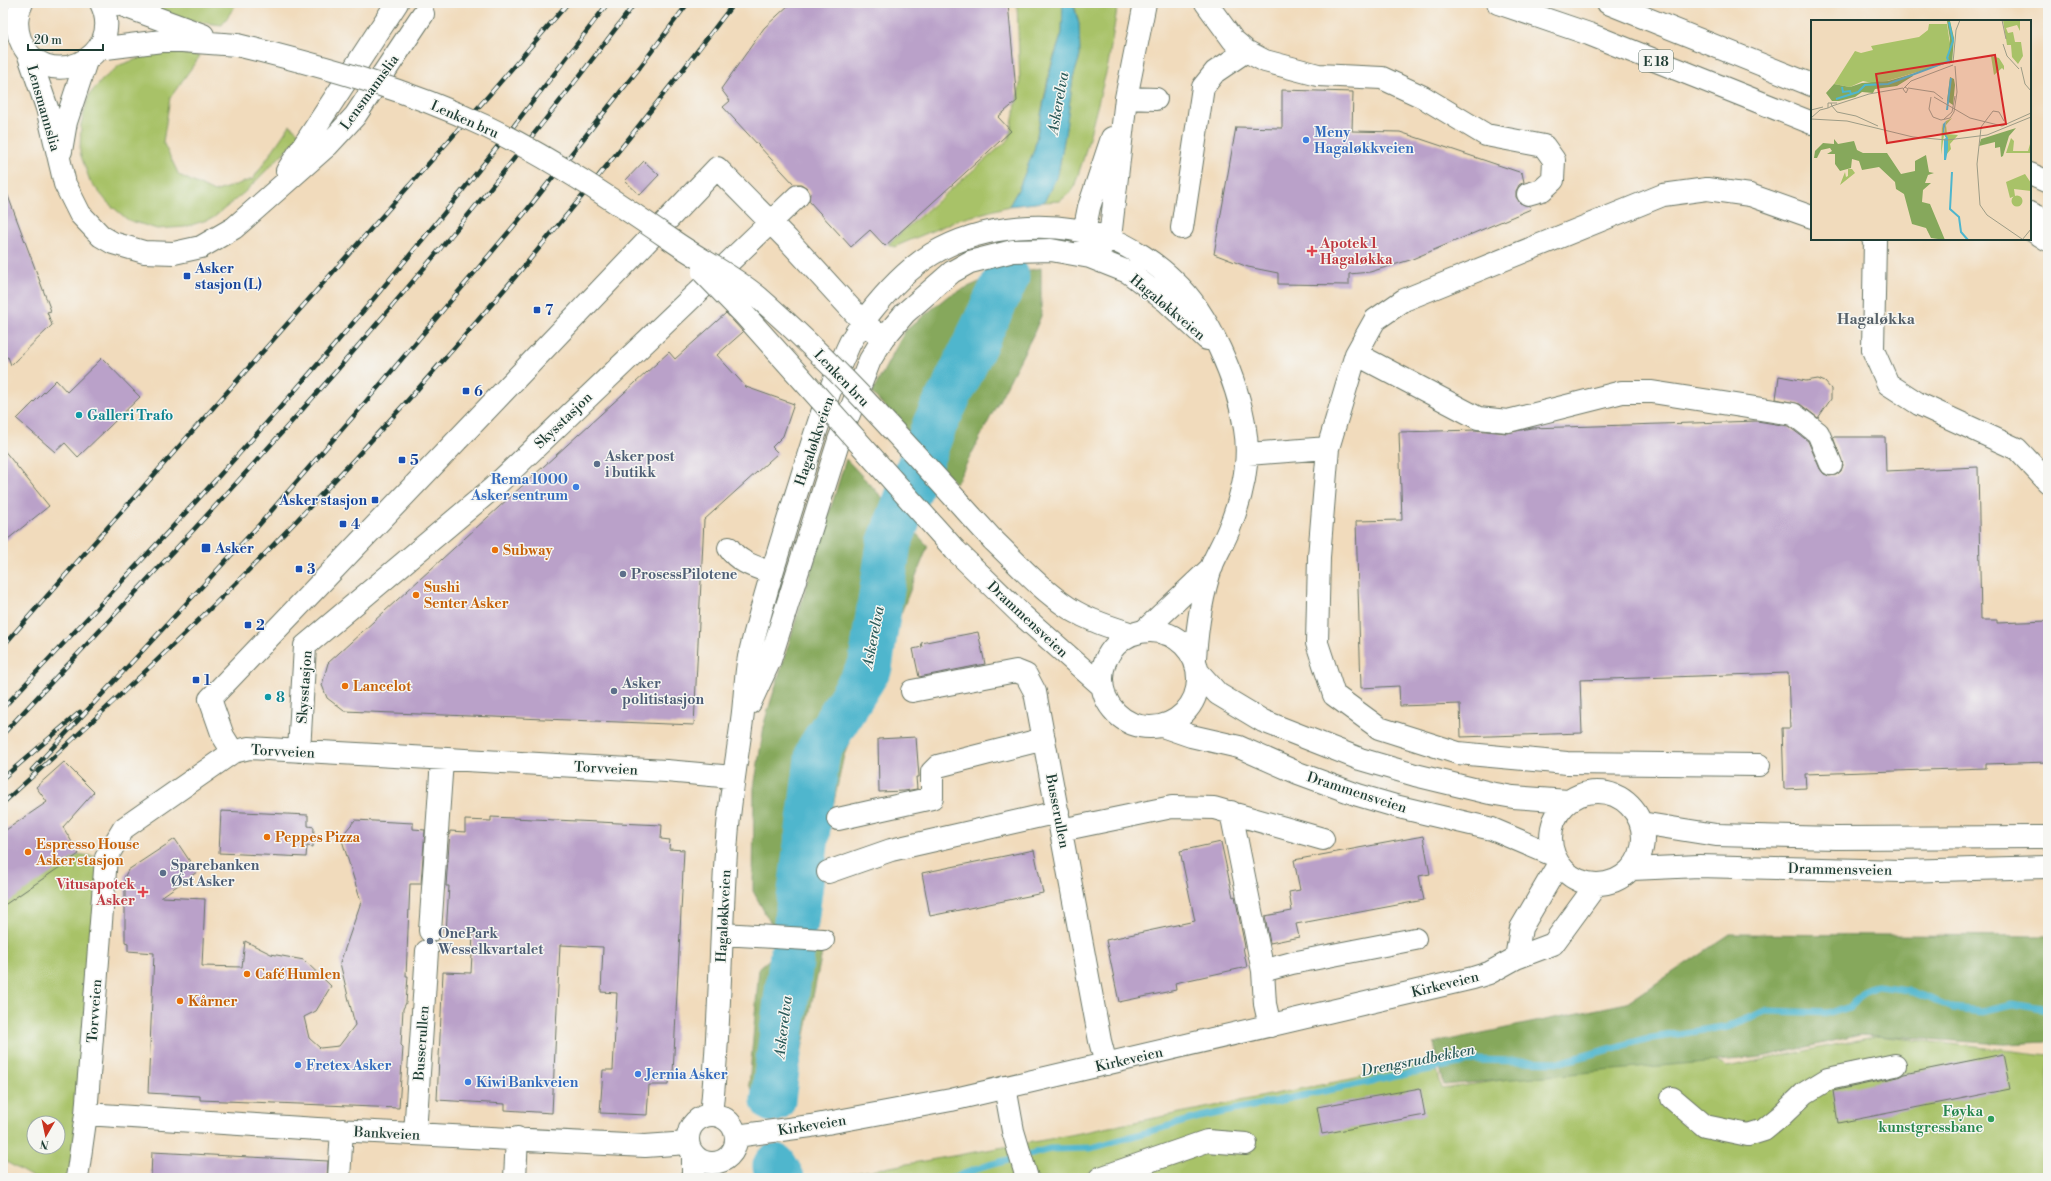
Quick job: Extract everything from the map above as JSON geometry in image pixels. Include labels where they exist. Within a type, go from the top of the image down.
[{"type":"main road","name":"Lensmannslia","points":[[22,3],[17,18],[18,48],[47,108],[60,162],[72,201],[91,227],[101,236],[113,243],[144,252],[174,252],[202,247],[234,228],[328,145],[355,116],[427,8]]},
{"type":"main road","name":"Lensmannslia","points":[[60,162],[66,122],[92,55],[104,37],[106,23],[101,3]]},
{"type":"main road","points":[[116,3],[183,35]]},
{"type":"main road","name":"Lensmannslia","points":[[272,195],[398,3]]},
{"type":"main road","points":[[398,3],[403,11],[412,16],[427,8]]},
{"type":"main road","points":[[1090,257],[1110,238],[1126,98],[1145,3]]},
{"type":"main road","points":[[1206,3],[1233,40],[1246,51],[1264,61],[1318,75],[1382,78],[1422,96],[1486,135],[1544,146],[1554,160],[1553,180],[1542,190],[1528,194]]},
{"type":"main road","name":"E 18","points":[[1498,3],[1589,34],[1811,123]]},
{"type":"main road","name":"E 18","points":[[1608,3],[1811,85]]},
{"type":"main road","points":[[18,48],[36,60],[56,68],[76,65],[92,55],[183,35]]},
{"type":"main road","name":"Lenken bru","points":[[183,35],[237,45],[315,64],[371,81],[426,101],[486,127],[544,157],[599,190],[671,240],[755,295],[795,330],[827,361],[993,540],[1039,584],[1069,608],[1093,621],[1138,633]]},
{"type":"main road","points":[[1182,228],[1203,87],[1214,72],[1246,51]]},
{"type":"main road","points":[[1126,98],[1156,100]]},
{"type":"main road","points":[[1090,257],[1084,232],[1089,207],[1126,98]]},
{"type":"main road","points":[[232,752],[223,736],[210,699],[717,168],[864,322],[883,339]]},
{"type":"main road","points":[[2031,174],[2048,182]]},
{"type":"main road","points":[[1759,765],[1567,763],[1458,753],[1379,728],[1334,696],[1317,643],[1319,557],[1328,448],[1356,354],[1375,320],[1404,300],[1663,195],[1707,189],[1750,195],[1811,217]]},
{"type":"main road","name":"Skysstasjon","points":[[299,751],[305,646],[493,488],[769,222],[798,196]]},
{"type":"main road","points":[[2031,213],[2048,221]]},
{"type":"main road","name":"Hagaløkkveien","points":[[711,1115],[716,1072],[727,840],[733,777],[742,719],[748,660],[772,573],[820,418],[850,343],[882,298],[906,273],[932,254],[960,240],[996,230],[1032,226],[1084,232],[1110,238],[1148,260],[1175,281],[1201,313],[1220,353],[1239,402],[1245,429],[1248,454],[1243,486],[1237,508],[1212,566],[1197,629],[1197,666]]},
{"type":"main road","points":[[2031,230],[2048,240]]},
{"type":"main road","name":"Lenken bru","points":[[671,240],[742,312],[955,550]]},
{"type":"main road","points":[[1875,240],[1873,350],[1888,384],[1920,404],[2017,449],[2048,482]]},
{"type":"main road","name":"Hagaløkkveien","points":[[742,719],[770,660],[839,440],[870,360],[883,339],[905,313],[952,272],[970,262],[1013,251],[1051,250],[1090,257],[1128,272],[1166,301],[1220,353]]},
{"type":"main road","points":[[1356,354],[1478,418],[1508,421],[1622,392],[1652,392],[1793,414],[1818,433],[1831,464]]},
{"type":"main road","points":[[1248,454],[1328,448]]},
{"type":"main road","points":[[729,548],[735,556],[752,566],[772,573]]},
{"type":"main road","name":"Drammensveien","points":[[955,550],[1023,616],[1102,686]]},
{"type":"main road","name":"Hagaløkkveien","points":[[1138,633],[1212,566]]},
{"type":"main road","points":[[1197,666],[1199,685],[1194,700],[1184,715],[1162,726],[1147,727],[1134,724],[1120,717],[1110,708],[1102,686],[1102,674],[1105,661],[1120,641],[1138,633],[1159,632],[1172,636],[1187,646],[1197,666],[1218,694],[1263,720],[1360,759],[1415,775],[1513,797],[1568,801]]},
{"type":"main road","name":"Busserullen","points":[[912,691],[1016,671],[1026,675],[1035,692],[1100,1041],[1106,1064]]},
{"type":"main road","name":"Drammensveien","points":[[1162,726],[1191,736],[1239,748],[1298,773],[1358,795],[1399,807],[1492,829],[1555,860]]},
{"type":"main road","points":[[838,818],[932,798],[932,772],[938,766],[1044,739]]},
{"type":"main road","name":"Torvveien","points":[[77,1178],[86,1114],[106,858],[124,828],[232,752],[249,748],[733,777]]},
{"type":"main road","name":"Busserullen","points":[[415,1134],[442,760]]},
{"type":"main road","points":[[1586,792],[1609,793],[1629,804],[1641,823],[1642,846],[1639,858],[1632,869],[1614,882],[1596,885],[1586,884],[1572,878],[1555,860],[1550,841],[1552,826],[1558,812],[1568,801],[1586,792]]},
{"type":"main road","points":[[828,872],[891,850],[1060,821],[1172,807],[1214,808],[1323,839]]},
{"type":"main road","points":[[1231,812],[1263,971],[1265,1004],[1270,1026]]},
{"type":"main road","points":[[1641,823],[1723,835],[1836,838],[2048,837]]},
{"type":"main road","points":[[1516,958],[1522,928],[1555,860]]},
{"type":"main road","name":"Drammensveien","points":[[1632,869],[1699,866],[1901,871],[2048,867]]},
{"type":"main road","name":"Kirkeveien","points":[[736,1136],[881,1114],[1106,1064],[1473,978],[1496,970],[1516,958],[1553,944],[1596,885]]},
{"type":"main road","points":[[722,934],[823,940]]},
{"type":"main road","points":[[1263,971],[1292,963],[1415,939]]},
{"type":"main road","points":[[1672,1098],[1705,1126],[1748,1135],[1764,1130],[1805,1093],[1828,1079],[1895,1065]]},
{"type":"main road","points":[[1005,1087],[1017,1143],[1027,1178]]},
{"type":"main road","name":"Bankveien","points":[[86,1114],[691,1149]]},
{"type":"main road","points":[[691,1149],[700,1160],[708,1163],[718,1163],[726,1168],[734,1150],[736,1136],[735,1130],[729,1121],[721,1116],[711,1115],[702,1117],[694,1123],[689,1130],[693,1178]]},
{"type":"main road","points":[[339,1178],[342,1130]]},
{"type":"main road","points":[[515,1178],[517,1138]]},
{"type":"main road","points":[[1100,1178],[1207,1141],[1246,1144]]},
{"type":"green space","points":[[145,3],[237,3],[222,25],[182,20]]},
{"type":"green space","points":[[1017,3],[1063,3],[1062,33],[1050,68],[1034,150],[1019,188],[1009,206],[958,220],[894,247],[888,244],[1009,139],[1020,84]]},
{"type":"green space","points":[[1074,3],[1118,3],[1108,65],[1084,157],[1073,190],[1060,201],[1044,202],[1058,174],[1073,78],[1080,56],[1079,24]]},
{"type":"green space","points":[[157,52],[175,52],[200,56],[170,98],[163,142],[179,175],[214,192],[253,179],[290,125],[301,135],[246,191],[213,218],[185,227],[157,229],[128,220],[108,203],[90,181],[80,153],[81,124],[89,95],[102,80],[120,65]]},
{"type":"green space","points":[[1041,268],[1041,316],[1033,335],[956,484],[872,393],[905,331],[948,296],[988,278]]},
{"type":"green space","points":[[846,459],[928,546],[844,755],[827,834],[817,929],[771,924],[753,891],[754,788],[765,720]]},
{"type":"green space","points":[[76,854],[106,858],[77,1178],[34,1178],[3,1160],[3,904]]},
{"type":"green space","points":[[1730,934],[2048,936],[2048,1042],[2004,1044],[1860,1035],[1762,1057],[1444,1085],[1434,1043],[1627,1003]]},
{"type":"green space","points":[[781,949],[822,953],[792,1097],[773,1100],[757,1097],[749,1085],[759,968]]},
{"type":"green space","points":[[1878,1036],[2048,1055],[2048,1178],[827,1178],[1050,1139],[1435,1062],[1442,1089],[1696,1051],[1727,1067]]},
{"type":"water","points":[[1063,3],[1073,3],[1079,24],[1080,56],[1073,78],[1058,174],[1044,202],[1009,206],[1019,188],[1034,150],[1051,68],[1062,33]]},
{"type":"building","points":[[791,3],[1008,3],[1017,101],[998,117],[1011,131],[885,246],[870,230],[851,247],[809,201],[810,193],[807,188],[801,184],[794,184],[723,107],[730,101],[721,89],[764,28]]},
{"type":"building","points":[[1282,90],[1353,92],[1352,131],[1400,132],[1522,173],[1524,182],[1519,185],[1516,191],[1516,197],[1520,203],[1530,206],[1531,209],[1410,260],[1370,272],[1349,274],[1349,285],[1278,284],[1278,273],[1248,267],[1214,254],[1236,127],[1282,128]]},
{"type":"building","points":[[644,161],[659,175],[640,195],[625,181]]},
{"type":"building","points":[[5,188],[51,311],[47,312],[52,325],[11,365],[8,357],[3,359],[3,189]]},
{"type":"building","points":[[726,313],[743,332],[717,355],[746,387],[794,404],[783,436],[772,447],[778,453],[704,520],[694,725],[344,711],[327,698],[322,685],[328,663],[669,352],[675,359]]},
{"type":"building","name":"Galleri Trafo","points":[[102,358],[140,397],[78,457],[65,443],[55,452],[17,419],[56,380],[67,392]]},
{"type":"building","points":[[1779,376],[1806,381],[1818,379],[1825,382],[1831,389],[1831,399],[1818,418],[1800,404],[1776,399]]},
{"type":"building","points":[[1757,421],[1788,426],[1808,441],[1820,469],[1824,474],[1829,476],[1836,475],[1841,471],[1843,465],[1833,437],[1885,437],[1886,471],[1978,467],[1981,620],[1997,620],[1997,623],[2048,621],[2048,762],[1986,764],[1986,768],[1805,774],[1806,788],[1784,789],[1782,728],[1790,728],[1788,673],[1580,680],[1582,733],[1461,737],[1460,704],[1400,706],[1399,686],[1361,688],[1356,521],[1402,520],[1399,432],[1475,430],[1507,433],[1531,428]]},
{"type":"building","points":[[3,449],[49,506],[3,543]]},
{"type":"building","points":[[978,632],[985,664],[919,677],[913,649],[922,647],[921,643]]},
{"type":"building","points":[[916,737],[919,777],[916,777],[917,789],[879,792],[878,739]]},
{"type":"building","points":[[64,762],[94,792],[63,827],[79,854],[3,906],[3,832],[47,802],[36,787]]},
{"type":"building","name":"Peppes Pizza","points":[[221,811],[308,815],[308,826],[314,827],[313,847],[307,846],[306,857],[219,853]]},
{"type":"building","points":[[491,817],[662,825],[661,839],[670,840],[669,849],[684,850],[673,1074],[669,1074],[668,1085],[649,1085],[647,1115],[600,1113],[603,1070],[613,1070],[617,993],[601,992],[603,947],[560,945],[552,1113],[505,1110],[505,1104],[437,1100],[443,972],[471,973],[473,934],[446,933],[449,886],[446,886],[450,831],[465,832],[465,820],[491,821]]},
{"type":"building","points":[[355,820],[413,823],[413,829],[425,830],[421,884],[410,884],[406,976],[408,976],[406,1003],[403,1009],[401,1045],[403,1047],[399,1108],[200,1100],[200,1096],[148,1093],[154,953],[128,951],[128,943],[125,942],[125,876],[128,870],[175,839],[197,872],[161,897],[205,899],[202,966],[242,967],[245,941],[271,954],[304,960],[331,986],[316,1011],[304,1017],[309,1038],[320,1048],[339,1046],[355,1025],[340,963],[361,902],[341,837]]},
{"type":"building","points":[[1423,836],[1430,874],[1419,876],[1424,900],[1296,924],[1299,937],[1270,943],[1265,916],[1292,911],[1289,892],[1300,890],[1294,860]]},
{"type":"building","points":[[1221,842],[1233,897],[1235,896],[1245,947],[1243,947],[1247,967],[1175,983],[1176,990],[1119,1002],[1106,940],[1195,921],[1180,851]]},
{"type":"building","points":[[1034,850],[1043,893],[930,916],[922,873]]},
{"type":"building","points":[[2003,1054],[2010,1089],[1838,1123],[1833,1091],[1898,1077],[1904,1074]]},
{"type":"building","points":[[1420,1088],[1425,1115],[1322,1134],[1317,1107]]},
{"type":"building","points":[[152,1152],[328,1161],[327,1178],[151,1178]]},
{"type":"waterway","name":"Askerelva","points":[[955,385],[1007,277]]},
{"type":"waterway","name":"Askerelva","points":[[796,922],[818,751],[870,667],[889,544],[935,424],[948,398]]},
{"type":"waterway","name":"Askerelva","points":[[773,1100],[792,954]]},
{"type":"waterway","name":"Drengsrudbekken","points":[[952,1178],[989,1165],[1050,1149],[1091,1148],[1200,1117],[1474,1060],[1562,1062],[1646,1039],[1729,1026],[1766,1011],[1831,1013],[1850,1007],[1863,992],[1877,986],[1908,990],[1953,1008],[1982,1011],[2013,1004],[2048,1010]]},
{"type":"waterway","name":"Askerelva","points":[[775,1166],[782,1178]]},
{"type":"railway","points":[[3,646],[490,94],[568,3]]},
{"type":"railway","points":[[3,708],[133,570],[314,369],[464,189],[608,3]]},
{"type":"railway","points":[[3,734],[214,507],[338,369],[490,189],[635,3]]},
{"type":"railway","points":[[32,770],[259,525],[358,411],[523,215],[640,67],[688,3]]},
{"type":"railway","points":[[3,803],[178,641],[340,475],[457,344],[571,210],[681,73],[734,3]]},
{"type":"railway","points":[[3,778],[80,712]]},
{"type":"place","name":"Meny Hagaløkkveien","points":[[1306,140]]},
{"type":"place","name":"Apotek 1 Hagaløkka","points":[[1312,251]]},
{"type":"place","name":"Asker stasjon (L)","points":[[187,276]]},
{"type":"place","name":"7","points":[[537,310]]},
{"type":"place","name":"6","points":[[466,391]]},
{"type":"place","name":"Galleri Trafo","points":[[79,415]]},
{"type":"place","name":"5","points":[[402,460]]},
{"type":"place","name":"Asker post i butikk","points":[[597,464]]},
{"type":"place","name":"Rema 1000 Asker sentrum","points":[[576,487]]},
{"type":"place","name":"Asker stasjon","points":[[375,500]]},
{"type":"place","name":"4","points":[[343,524]]},
{"type":"place","name":"Asker","points":[[206,548]]},
{"type":"place","name":"Subway","points":[[495,550]]},
{"type":"place","name":"3","points":[[299,569]]},
{"type":"place","name":"ProsessPilotene","points":[[623,574]]},
{"type":"place","name":"Sushi Senter Asker","points":[[416,595]]},
{"type":"place","name":"2","points":[[248,625]]},
{"type":"place","name":"1","points":[[196,680]]},
{"type":"place","name":"Lancelot","points":[[345,686]]},
{"type":"place","name":"Asker politistasjon","points":[[614,691]]},
{"type":"place","name":"8","points":[[268,697]]},
{"type":"place","name":"Peppes Pizza","points":[[267,837]]},
{"type":"place","name":"Espresso House Asker stasjon","points":[[28,852]]},
{"type":"place","name":"Sparebanken Øst Asker","points":[[163,873]]},
{"type":"place","name":"Vitusapotek Asker","points":[[143,892]]},
{"type":"place","name":"OnePark Wesselkvartalet","points":[[430,941]]},
{"type":"place","name":"Café Humlen","points":[[247,974]]},
{"type":"place","name":"Kårner","points":[[180,1001]]},
{"type":"place","name":"Fretex Asker","points":[[298,1065]]},
{"type":"place","name":"Jernia Asker","points":[[638,1074]]},
{"type":"place","name":"Kiwi Bankveien","points":[[468,1082]]},
{"type":"place","name":"Føyka kunstgressbane","points":[[1991,1119]]},
{"type":"district","name":"Hagaløkka","points":[[1876,319]]}]
